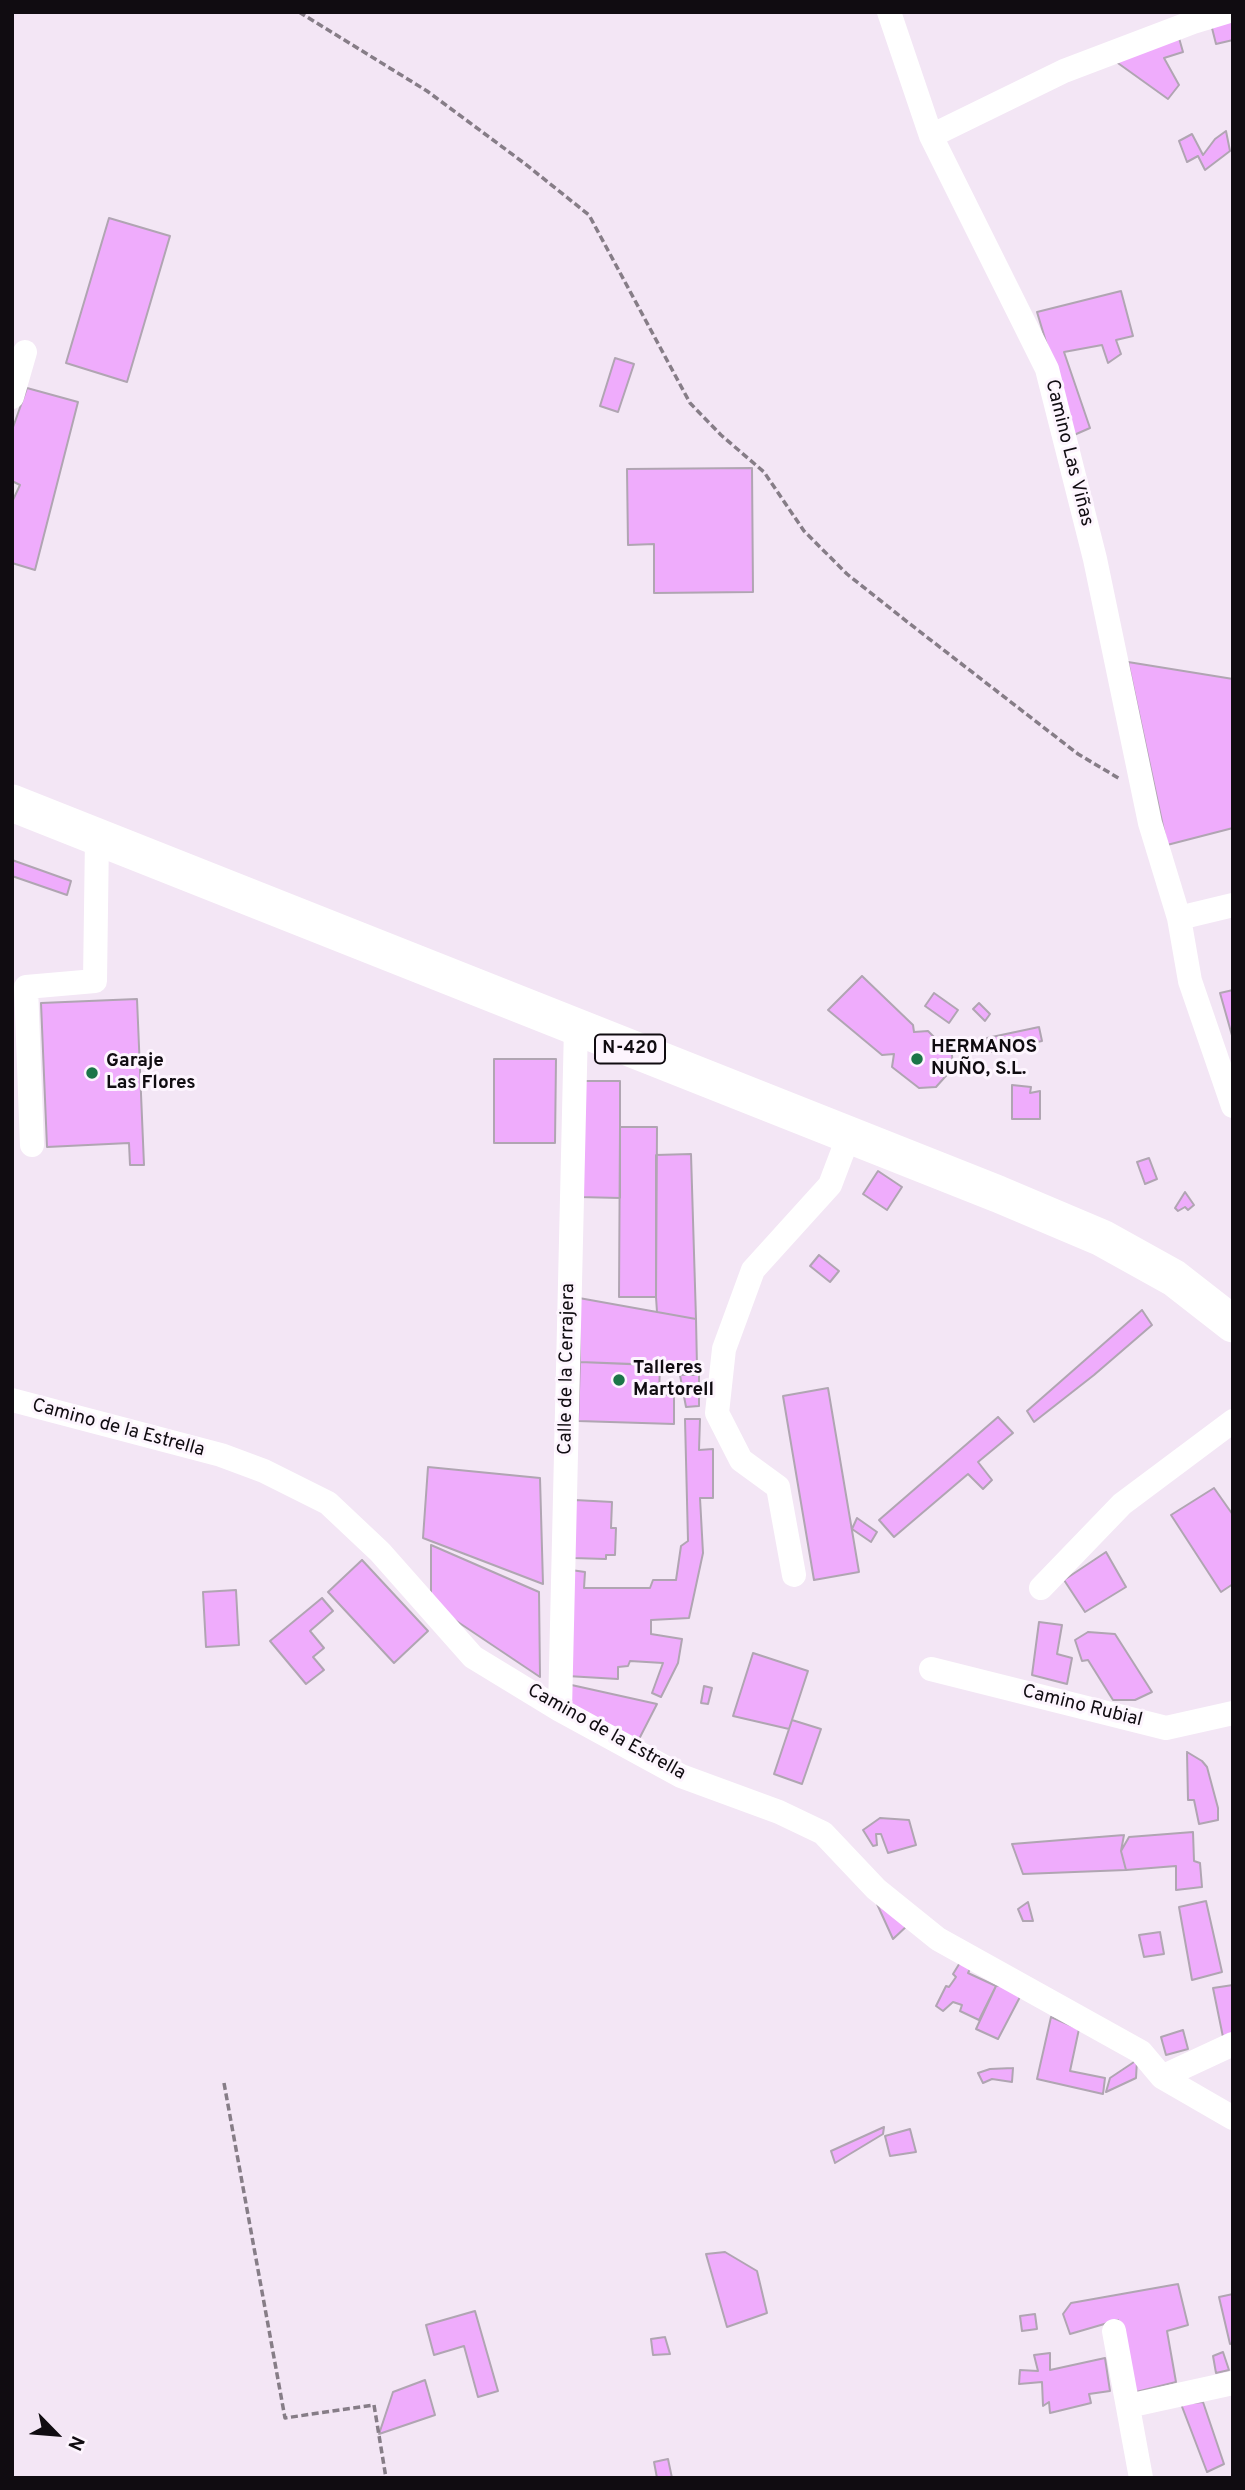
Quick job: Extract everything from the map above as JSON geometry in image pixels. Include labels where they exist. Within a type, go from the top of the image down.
[{"type":"highway","name":"N-420","points":[[12,803],[1102,1238],[1174,1278],[1233,1324]]},
{"type":"street","name":"Camino Las Viñas","points":[[889,12],[931,136],[1047,369],[1096,559],[1150,823],[1179,918],[1190,981],[1233,1106]]},
{"type":"street","points":[[931,136],[1063,71],[1226,12]]},
{"type":"street","points":[[12,397],[25,352]]},
{"type":"street","points":[[32,1145],[26,987],[95,981],[97,837]]},
{"type":"street","points":[[1179,918],[1233,905]]},
{"type":"street","name":"Calle de la Cerrajera","points":[[560,1710],[576,1027]]},
{"type":"street","points":[[794,1575],[778,1487],[740,1460],[717,1413],[724,1349],[753,1270],[830,1185],[849,1135]]},
{"type":"street","name":"Camino de la Estrella","points":[[12,1400],[221,1455],[264,1471],[328,1503],[380,1552],[473,1657],[560,1710],[681,1776],[779,1812],[823,1833],[876,1889],[939,1939],[1141,2052],[1162,2077],[1233,2118]]},
{"type":"street","points":[[1041,1588],[1122,1504],[1233,1420]]},
{"type":"street","name":"Camino Rubial","points":[[931,1669],[1167,1728],[1233,1713]]},
{"type":"street","points":[[1162,2077],[1233,2044]]},
{"type":"street","points":[[1114,2331],[1141,2478]]},
{"type":"street","points":[[1128,2406],[1233,2382]]},
{"type":"path","points":[[299,12],[427,91],[589,215],[690,403],[721,435],[764,472],[804,531],[847,574],[1068,746],[1144,793]]},
{"type":"path","points":[[224,2083],[285,2418],[374,2405],[386,2478]]},
{"type":"building","points":[[1233,16],[1233,40],[1216,44],[1211,24]]},
{"type":"building","points":[[1177,31],[1183,52],[1164,58],[1179,85],[1168,99],[1115,61]]},
{"type":"building","points":[[1226,131],[1230,151],[1205,170],[1198,156],[1187,162],[1179,141],[1192,134],[1203,155],[1215,139]]},
{"type":"building","points":[[109,218],[170,236],[127,382],[66,363]]},
{"type":"building","points":[[1121,291],[1133,336],[1116,340],[1121,354],[1108,363],[1102,345],[1064,352],[1090,428],[1074,435],[1037,312]]},
{"type":"building","points":[[615,358],[634,364],[618,412],[600,406]]},
{"type":"building","points":[[27,388],[78,402],[35,570],[12,563],[12,502],[20,485],[12,481],[12,430]]},
{"type":"building","points":[[752,468],[753,592],[654,593],[654,544],[628,545],[627,469]]},
{"type":"building","points":[[1128,662],[1233,679],[1233,828],[1167,845]]},
{"type":"building","points":[[12,860],[71,881],[67,895],[12,876]]},
{"type":"building","points":[[862,976],[913,1025],[914,1032],[928,1031],[952,1055],[953,1068],[936,1087],[919,1088],[892,1067],[894,1054],[882,1055],[828,1010]]},
{"type":"building","points":[[1233,990],[1233,1039],[1220,993]]},
{"type":"building","points":[[934,993],[958,1010],[949,1023],[925,1006]]},
{"type":"building","name":"Garaje Las Flores","points":[[137,999],[144,1165],[130,1165],[129,1143],[47,1147],[41,1003]]},
{"type":"building","points":[[979,1003],[990,1014],[985,1021],[973,1009]]},
{"type":"building","points":[[1039,1027],[1042,1041],[990,1052],[987,1038]]},
{"type":"building","points":[[494,1059],[556,1059],[555,1143],[494,1143]]},
{"type":"building","points":[[580,1081],[620,1081],[620,1198],[579,1197]]},
{"type":"building","points":[[1012,1085],[1031,1087],[1030,1093],[1040,1091],[1040,1119],[1012,1119]]},
{"type":"building","points":[[620,1127],[657,1127],[656,1297],[619,1297]]},
{"type":"building","points":[[691,1154],[696,1319],[657,1312],[656,1297],[656,1155]]},
{"type":"building","points":[[1149,1158],[1157,1179],[1145,1184],[1137,1162]]},
{"type":"building","points":[[878,1171],[902,1187],[887,1210],[863,1194]]},
{"type":"building","points":[[1185,1192],[1194,1205],[1188,1210],[1185,1207],[1178,1211],[1175,1208]]},
{"type":"building","points":[[819,1255],[839,1271],[830,1282],[810,1266]]},
{"type":"building","points":[[579,1298],[696,1319],[697,1367],[580,1362]]},
{"type":"building","points":[[1142,1310],[1152,1325],[1034,1422],[1027,1411]]},
{"type":"building","name":"Talleres Martorell","points":[[580,1362],[660,1365],[659,1395],[674,1395],[674,1424],[578,1421]]},
{"type":"building","points":[[680,1375],[699,1375],[699,1406],[686,1407]]},
{"type":"building","points":[[828,1388],[859,1572],[814,1580],[783,1396]]},
{"type":"building","points":[[998,1417],[1013,1433],[978,1462],[992,1480],[983,1489],[968,1474],[894,1537],[879,1520]]},
{"type":"building","points":[[685,1419],[700,1419],[699,1450],[713,1449],[713,1498],[700,1498],[703,1553],[689,1618],[651,1620],[651,1634],[682,1639],[678,1663],[661,1697],[652,1693],[663,1663],[630,1661],[628,1666],[618,1667],[618,1679],[567,1676],[571,1570],[585,1572],[584,1588],[650,1588],[653,1580],[676,1580],[681,1546],[688,1541]]},
{"type":"building","points":[[428,1467],[540,1478],[543,1584],[423,1538]]},
{"type":"building","points":[[1214,1488],[1233,1515],[1233,1584],[1221,1592],[1171,1515]]},
{"type":"building","points":[[575,1500],[612,1502],[611,1528],[616,1528],[615,1555],[606,1555],[606,1559],[573,1558]]},
{"type":"building","points":[[857,1518],[877,1532],[871,1542],[852,1529]]},
{"type":"building","points":[[431,1545],[539,1592],[540,1677],[431,1604]]},
{"type":"building","points":[[1106,1552],[1126,1587],[1085,1612],[1064,1580]]},
{"type":"building","points":[[362,1560],[428,1631],[394,1663],[328,1592]]},
{"type":"building","points":[[236,1590],[239,1645],[206,1647],[203,1592]]},
{"type":"building","points":[[322,1598],[333,1611],[310,1631],[324,1648],[313,1657],[324,1670],[306,1684],[270,1641]]},
{"type":"building","points":[[1039,1622],[1062,1625],[1057,1654],[1072,1658],[1067,1684],[1032,1675]]},
{"type":"building","points":[[1088,1632],[1115,1634],[1152,1692],[1135,1700],[1113,1700],[1088,1660],[1082,1661],[1075,1640]]},
{"type":"building","points":[[753,1653],[808,1671],[789,1729],[733,1716]]},
{"type":"building","points":[[567,1684],[657,1704],[637,1743],[564,1700]]},
{"type":"building","points":[[704,1686],[712,1688],[708,1704],[701,1703]]},
{"type":"building","points":[[792,1720],[821,1729],[802,1784],[774,1774]]},
{"type":"building","points":[[1187,1752],[1207,1767],[1218,1808],[1218,1820],[1199,1824],[1194,1800],[1188,1800]]},
{"type":"building","points":[[880,1818],[909,1820],[916,1845],[888,1853],[881,1834],[876,1834],[877,1845],[873,1846],[863,1830]]},
{"type":"building","points":[[1193,1832],[1194,1861],[1200,1863],[1202,1887],[1176,1890],[1176,1866],[1126,1870],[1121,1851],[1129,1837]]},
{"type":"building","points":[[1124,1835],[1121,1851],[1126,1870],[1023,1874],[1012,1844]]},
{"type":"building","points":[[1206,1901],[1222,1972],[1192,1980],[1179,1907]]},
{"type":"building","points":[[1028,1902],[1033,1921],[1023,1921],[1018,1909]]},
{"type":"building","points":[[877,1904],[909,1924],[893,1939]]},
{"type":"building","points":[[1160,1932],[1164,1954],[1144,1957],[1139,1935]]},
{"type":"building","points":[[961,1961],[972,1965],[968,1973],[996,1986],[979,2020],[960,2011],[962,2005],[953,2002],[943,2011],[936,2006],[946,1986],[949,1987],[956,1977],[953,1974]]},
{"type":"building","points":[[1002,1985],[1021,1995],[998,2039],[976,2029],[996,1986]]},
{"type":"building","points":[[1233,1985],[1233,2036],[1223,2037],[1213,1988]]},
{"type":"building","points":[[1051,2017],[1079,2029],[1070,2071],[1105,2078],[1103,2094],[1037,2079]]},
{"type":"building","points":[[1183,2030],[1188,2049],[1166,2055],[1161,2037]]},
{"type":"building","points":[[1137,2060],[1136,2078],[1106,2092],[1110,2078]]},
{"type":"building","points":[[1013,2068],[1012,2082],[992,2079],[983,2083],[978,2073],[990,2069]]},
{"type":"building","points":[[884,2127],[883,2134],[835,2163],[831,2151]]},
{"type":"building","points":[[910,2129],[916,2152],[890,2156],[885,2136]]},
{"type":"building","points":[[725,2252],[757,2271],[767,2313],[727,2327],[706,2254]]},
{"type":"building","points":[[1178,2284],[1188,2325],[1167,2331],[1176,2382],[1132,2393],[1118,2320],[1070,2334],[1063,2314],[1071,2303]]},
{"type":"building","points":[[1233,2294],[1233,2343],[1230,2344],[1219,2297]]},
{"type":"building","points":[[475,2311],[498,2391],[478,2397],[464,2346],[434,2355],[426,2325]]},
{"type":"building","points":[[1035,2314],[1037,2329],[1022,2331],[1020,2316]]},
{"type":"building","points":[[665,2337],[670,2354],[653,2355],[651,2339]]},
{"type":"building","points":[[1223,2352],[1229,2370],[1216,2373],[1213,2356]]},
{"type":"building","points":[[1050,2353],[1050,2370],[1105,2358],[1110,2391],[1089,2394],[1091,2403],[1050,2413],[1049,2402],[1043,2406],[1042,2382],[1019,2384],[1020,2370],[1038,2371],[1034,2355]]},
{"type":"building","points":[[425,2380],[435,2415],[379,2434],[393,2392]]},
{"type":"building","points":[[1203,2402],[1224,2464],[1207,2472],[1181,2404]]},
{"type":"building","points":[[668,2459],[672,2478],[657,2478],[654,2462]]},
{"type":"place","name":"HERMANOS NUÑO, S.L.","points":[[917,1059]]},
{"type":"place","name":"Garaje Las Flores","points":[[92,1073]]},
{"type":"place","name":"Talleres Martorell","points":[[619,1380]]}]
